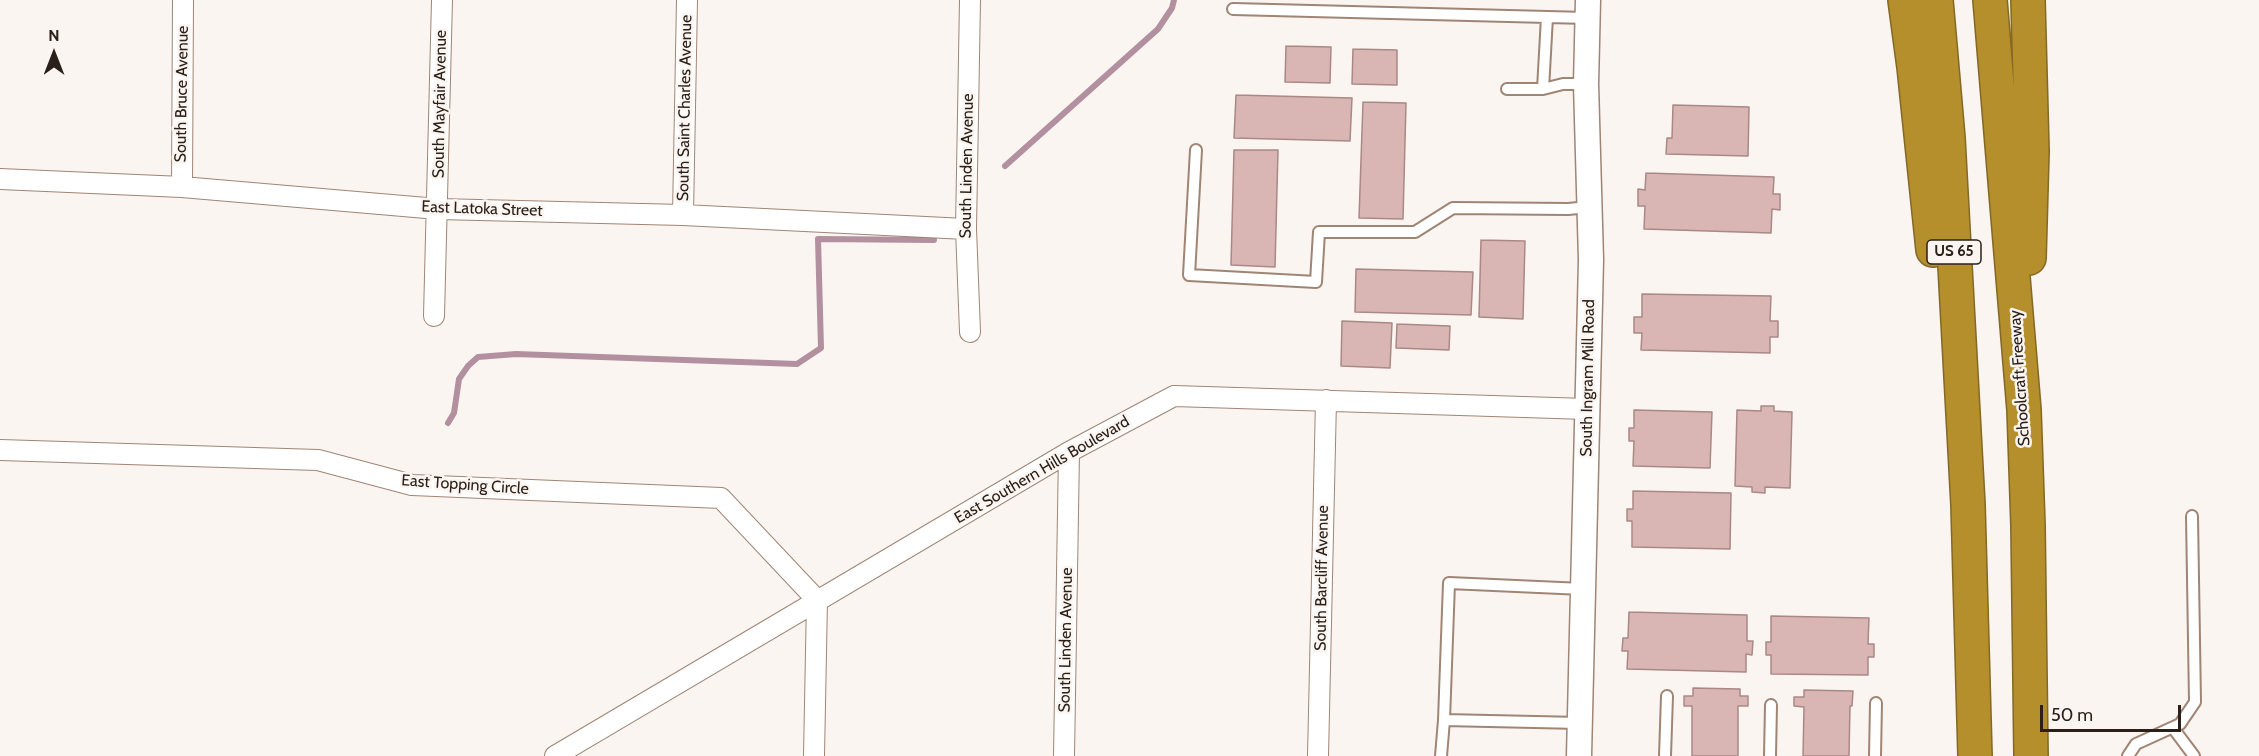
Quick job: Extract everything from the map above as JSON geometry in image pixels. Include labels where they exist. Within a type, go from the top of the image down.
[{"type":"highway","points":[[1905,0],[1932,249],[1968,505]]},
{"type":"highway","name":"US 65","points":[[1936,0],[1948,138],[1968,505],[1975,756]]},
{"type":"highway","name":"Schoolcraft Freeway","points":[[1990,0],[2024,410],[2031,756]]},
{"type":"highway","points":[[2024,410],[2032,151],[2028,0]]},
{"type":"street","name":"South Bruce Avenue","points":[[182,187],[183,0]]},
{"type":"street","name":"South Mayfair Avenue","points":[[434,316],[442,0]]},
{"type":"street","name":"South Saint Charles Avenue","points":[[683,215],[687,0]]},
{"type":"street","name":"South Linden Avenue","points":[[970,0],[966,229],[970,332]]},
{"type":"street","name":"South Ingram Mill Road","points":[[1579,756],[1591,260],[1586,84],[1587,9]]},
{"type":"street","name":"East Latoka Street","points":[[0,179],[182,187],[438,209],[683,215],[966,229]]},
{"type":"street","name":"East Southern Hills Boulevard","points":[[561,754],[1069,452],[1174,396],[1587,409]]},
{"type":"street","name":"South Barcliff Avenue","points":[[1318,756],[1326,400]]},
{"type":"street","name":"East Topping Circle","points":[[0,450],[318,460],[412,485],[721,498],[817,600]]},
{"type":"street","name":"South Linden Avenue","points":[[1064,756],[1069,452]]},
{"type":"street","points":[[814,756],[817,600]]},
{"type":"lane","points":[[1233,9],[1547,17],[1587,9]]},
{"type":"lane","points":[[1543,89],[1547,17]]},
{"type":"lane","points":[[1507,89],[1543,89],[1563,84],[1586,84]]},
{"type":"lane","points":[[1196,150],[1190,275],[1316,282],[1319,232],[1414,232],[1453,208],[1568,209],[1589,207]]},
{"type":"lane","points":[[2128,756],[2136,744],[2180,724],[2195,702],[2192,516]]},
{"type":"lane","points":[[1441,756],[1449,583],[1583,589]]},
{"type":"lane","points":[[1665,756],[1667,696]]},
{"type":"lane","points":[[1875,756],[1876,703]]},
{"type":"lane","points":[[1770,756],[1771,705]]},
{"type":"lane","points":[[1444,720],[1580,723]]},
{"type":"lane","points":[[2173,728],[2194,756]]},
{"type":"building","points":[[1286,46],[1331,47],[1330,83],[1285,82]]},
{"type":"building","points":[[1353,49],[1397,50],[1397,85],[1352,84]]},
{"type":"building","points":[[1236,95],[1352,98],[1350,141],[1234,138]]},
{"type":"building","points":[[1363,102],[1406,103],[1403,219],[1359,218]]},
{"type":"building","points":[[1673,105],[1749,107],[1748,156],[1666,154],[1667,138],[1672,138]]},
{"type":"building","points":[[1234,150],[1278,150],[1275,267],[1231,265]]},
{"type":"building","points":[[1646,173],[1774,177],[1773,194],[1780,194],[1780,210],[1772,209],[1771,233],[1644,229],[1645,206],[1638,206],[1638,189],[1645,190]]},
{"type":"building","points":[[1481,240],[1525,241],[1523,319],[1479,317]]},
{"type":"building","points":[[1356,269],[1473,272],[1471,315],[1355,312]]},
{"type":"building","points":[[1642,294],[1771,296],[1770,321],[1778,321],[1778,337],[1770,337],[1770,353],[1641,350],[1642,333],[1634,333],[1634,317],[1642,317]]},
{"type":"building","points":[[1342,321],[1392,323],[1390,368],[1341,366]]},
{"type":"building","points":[[1397,324],[1450,326],[1449,350],[1396,348]]},
{"type":"building","points":[[1761,406],[1774,406],[1774,411],[1792,412],[1790,488],[1765,487],[1765,493],[1752,492],[1752,487],[1735,486],[1737,410],[1761,411]]},
{"type":"building","points":[[1634,410],[1712,412],[1710,468],[1633,466],[1634,441],[1629,441],[1629,428],[1634,428]]},
{"type":"building","points":[[1633,491],[1731,493],[1730,549],[1632,547],[1632,521],[1627,521],[1627,509],[1633,509]]},
{"type":"building","points":[[1629,612],[1747,615],[1747,641],[1753,641],[1752,655],[1746,654],[1746,672],[1627,669],[1628,651],[1622,651],[1623,638],[1628,638]]},
{"type":"building","points":[[1771,616],[1869,618],[1868,644],[1874,644],[1874,657],[1868,657],[1868,675],[1771,674],[1771,655],[1766,655],[1766,642],[1771,642]]},
{"type":"building","points":[[1693,688],[1740,689],[1740,696],[1748,696],[1748,706],[1738,706],[1738,756],[1692,756],[1692,706],[1684,706],[1684,696],[1693,696]]},
{"type":"building","points":[[1804,690],[1853,691],[1852,706],[1850,706],[1849,756],[1803,756],[1804,707],[1794,706],[1794,697],[1804,697]]},
{"type":"waterway","points":[[1005,166],[1158,29],[1172,8],[1174,0]]},
{"type":"waterway","points":[[448,423],[454,413],[459,379],[478,357],[516,354],[797,364],[821,348],[818,239],[934,240]]}]
